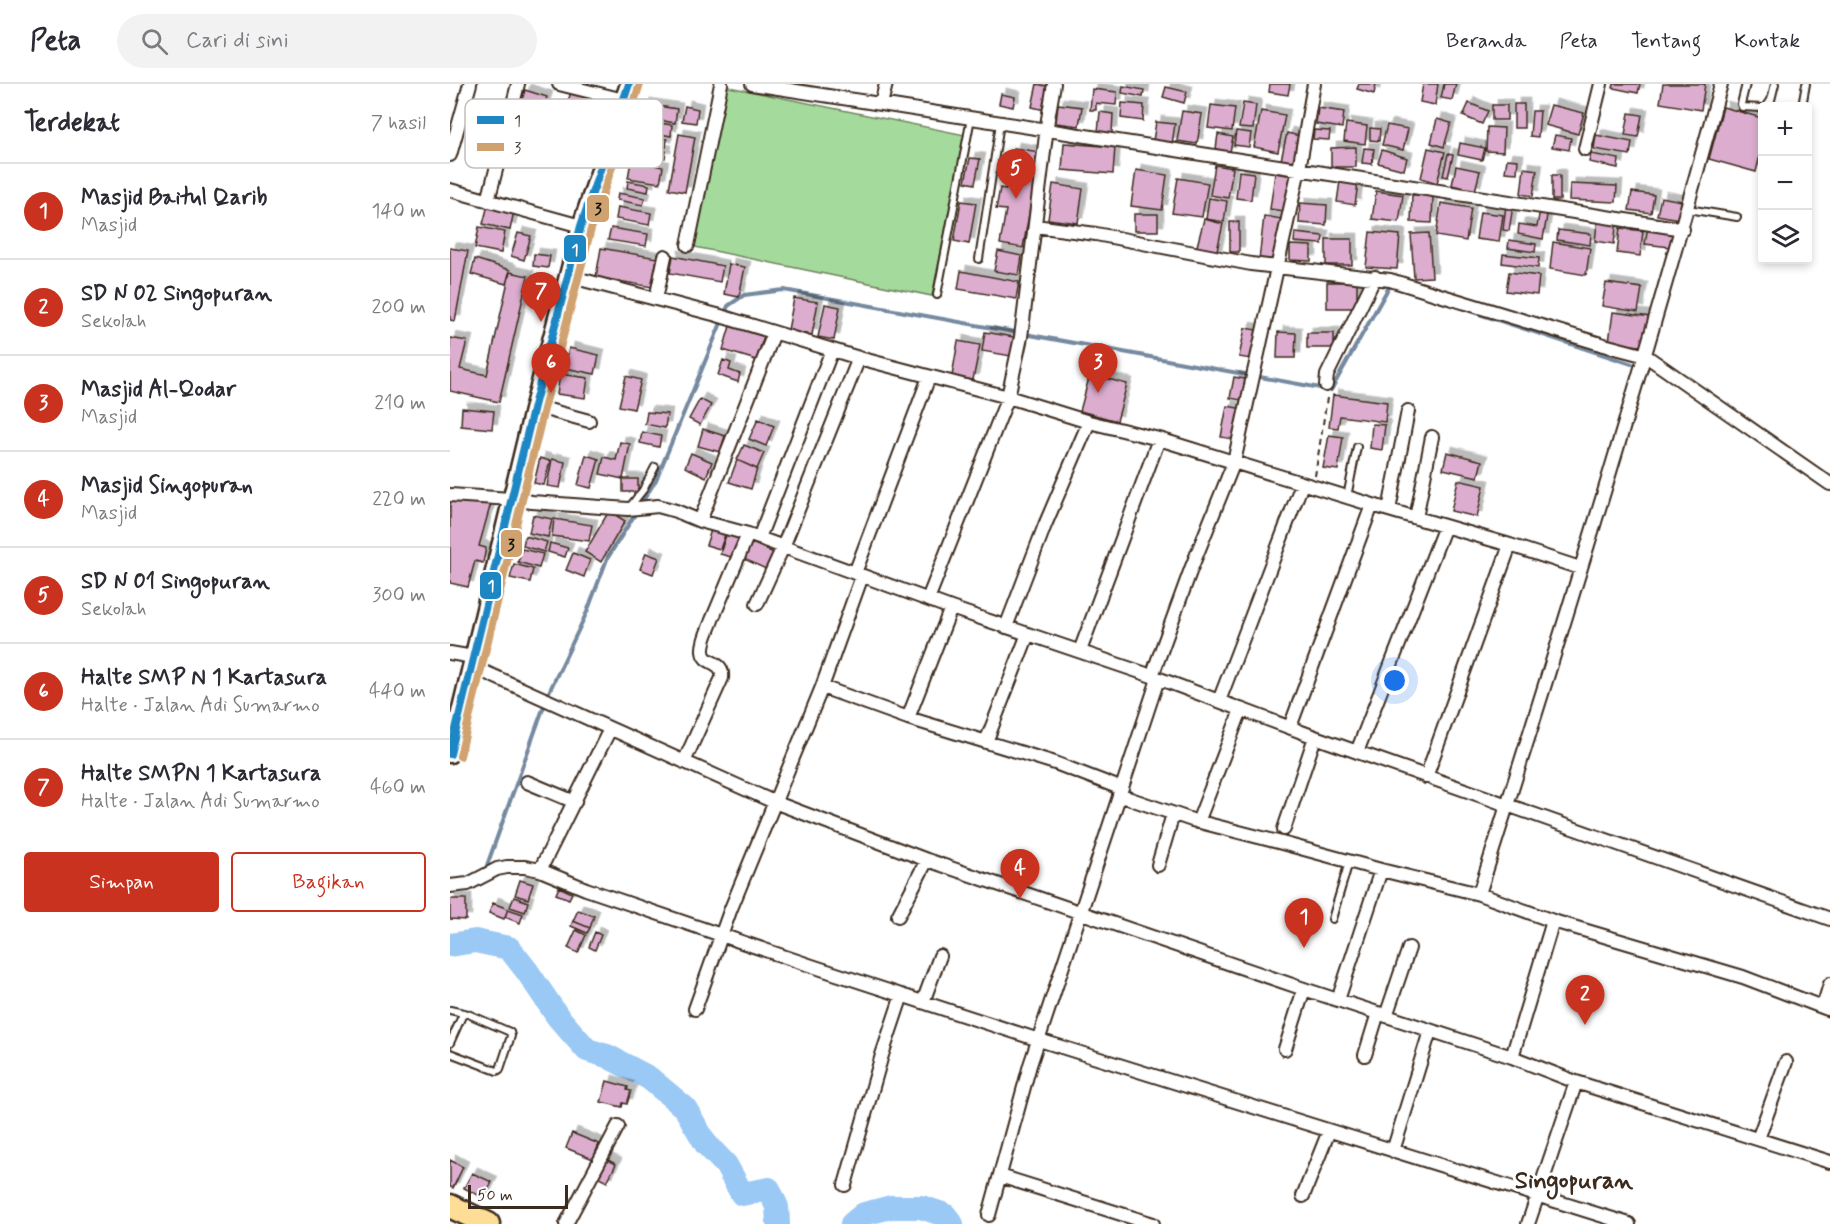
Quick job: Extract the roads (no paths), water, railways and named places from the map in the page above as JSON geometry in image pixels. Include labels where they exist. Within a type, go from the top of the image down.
[{"type":"highway","points":[[450,1206],[488,1224]]},
{"type":"main road","points":[[450,754],[534,406],[581,226],[600,168]]},
{"type":"street","points":[[466,99],[470,84]]},
{"type":"street","points":[[514,99],[518,84]]},
{"type":"street","points":[[559,84],[626,92]]},
{"type":"street","points":[[687,245],[721,84]]},
{"type":"street","points":[[752,84],[816,89],[880,105],[1491,197],[1683,229]]},
{"type":"street","points":[[880,105],[886,84]]},
{"type":"street","points":[[928,599],[1008,397],[1021,337],[1046,130],[1054,84]]},
{"type":"street","points":[[989,1215],[1030,1065],[1081,914],[1155,677],[1191,569],[1234,462],[1299,169],[1314,84]]},
{"type":"street","points":[[1585,149],[1601,84]]},
{"type":"street","points":[[1479,894],[1646,356],[1683,229],[1721,84]]},
{"type":"street","points":[[450,155],[465,102]]},
{"type":"street","points":[[488,201],[496,168]]},
{"type":"street","points":[[450,190],[581,226]]},
{"type":"street","points":[[1035,225],[1278,268],[1375,278],[1431,292],[1646,356],[1830,484]]},
{"type":"street","points":[[656,299],[665,256]]},
{"type":"street","points":[[568,276],[722,316],[859,358],[1159,440],[1580,568]]},
{"type":"street","points":[[1327,390],[1327,375],[1375,278]]},
{"type":"street","points":[[700,521],[774,333]]},
{"type":"street","points":[[684,762],[722,678],[718,665],[704,657],[703,646],[723,593],[754,536],[832,350]]},
{"type":"street","points":[[757,604],[783,547],[859,358]]},
{"type":"street","points":[[695,1009],[774,802],[822,687],[858,574],[929,377]]},
{"type":"street","points":[[534,406],[589,421]]},
{"type":"street","points":[[1389,510],[1408,411]]},
{"type":"street","points":[[1006,627],[1045,525],[1089,422]]},
{"type":"street","points":[[1416,518],[1432,437]]},
{"type":"street","points":[[1080,651],[1159,440]]},
{"type":"street","points":[[1219,701],[1308,486]]},
{"type":"street","points":[[450,495],[636,508],[658,506],[676,511],[700,521],[754,536],[951,608],[1155,677],[1426,777],[1830,919]]},
{"type":"street","points":[[1290,727],[1372,506]]},
{"type":"street","points":[[1357,752],[1445,526]]},
{"type":"street","points":[[1426,777],[1510,545]]},
{"type":"street","points":[[908,718],[951,608]]},
{"type":"street","points":[[986,742],[1028,634]]},
{"type":"street","points":[[450,653],[610,729],[774,802],[927,860],[1512,1058],[1576,1082],[1830,1162]]},
{"type":"street","points":[[822,687],[908,718],[1055,763],[1119,792],[1198,822],[1479,894],[1553,921],[1712,967],[1827,1008],[1830,984]]},
{"type":"street","points":[[1198,822],[1241,710]]},
{"type":"street","points":[[540,870],[610,729]]},
{"type":"street","points":[[1284,829],[1315,737]]},
{"type":"street","points":[[527,782],[575,802]]},
{"type":"street","points":[[1158,865],[1173,814]]},
{"type":"street","points":[[898,916],[927,860]]},
{"type":"street","points":[[450,886],[468,884],[497,869],[507,867],[540,870],[586,889],[1039,1040],[1629,1224]]},
{"type":"street","points":[[1338,1000],[1381,870]]},
{"type":"street","points":[[1512,1058],[1553,921]]},
{"type":"street","points":[[1365,1055],[1409,948]]},
{"type":"street","points":[[923,1002],[940,956]]},
{"type":"street","points":[[1285,1049],[1304,989]]},
{"type":"street","points":[[845,1185],[882,1055],[902,995]]},
{"type":"street","points":[[1393,1151],[1430,1031]]},
{"type":"street","points":[[1758,1139],[1786,1062]]},
{"type":"street","points":[[1528,1224],[1576,1082]]},
{"type":"street","points":[[566,1224],[618,1126]]},
{"type":"street","points":[[1303,1196],[1329,1131]]},
{"type":"street","points":[[1000,1176],[1153,1224]]},
{"type":"lane","points":[[1746,84],[1742,107],[1758,108]]},
{"type":"lane","points":[[1770,102],[1775,84]]},
{"type":"lane","points":[[1803,102],[1806,84]]},
{"type":"lane","points":[[937,295],[971,118]]},
{"type":"lane","points":[[979,259],[1000,123]]},
{"type":"lane","points":[[1688,209],[1737,217]]},
{"type":"lane","points":[[1347,498],[1357,447]]},
{"type":"lane","points":[[636,508],[655,467]]},
{"type":"lane","points":[[1332,919],[1349,862]]},
{"type":"lane","points":[[450,1010],[468,1014],[510,1032],[511,1040],[500,1069],[497,1071],[450,1053]]},
{"type":"lane","points":[[450,1043],[465,1014]]},
{"type":"waterway","points":[[641,504],[656,480],[728,306],[744,295],[784,290],[1331,390],[1390,285],[1392,286]]},
{"type":"waterway","points":[[1430,298],[1632,364]]},
{"type":"waterway","points":[[485,871],[549,692],[587,612],[607,559],[637,511]]},
{"type":"waterway","points":[[450,945],[475,941],[509,948],[558,1017],[587,1050],[607,1056],[649,1078],[685,1108],[706,1144],[726,1165],[742,1194],[769,1189],[777,1207],[778,1224]]},
{"type":"waterway","points":[[852,1224],[864,1214],[891,1207],[921,1207],[945,1215],[952,1224]]},
{"type":"place","name":"SD N 01 Singopuran","points":[[1016,199]]},
{"type":"place","name":"Halte SMPN 1 Kartasura","points":[[541,322]]},
{"type":"place","name":"Halte SMP N 1 Kartasura","points":[[551,393]]},
{"type":"place","name":"Masjid Al-Qodar","points":[[1098,393]]},
{"type":"place","name":"Masjid Singopuran","points":[[1020,899]]},
{"type":"place","name":"Masjid Baitul Qarib","points":[[1304,948]]},
{"type":"place","name":"SD N 02 Singopuran","points":[[1585,1025]]},
{"type":"district","name":"Singopuran","points":[[1574,1181]]}]
